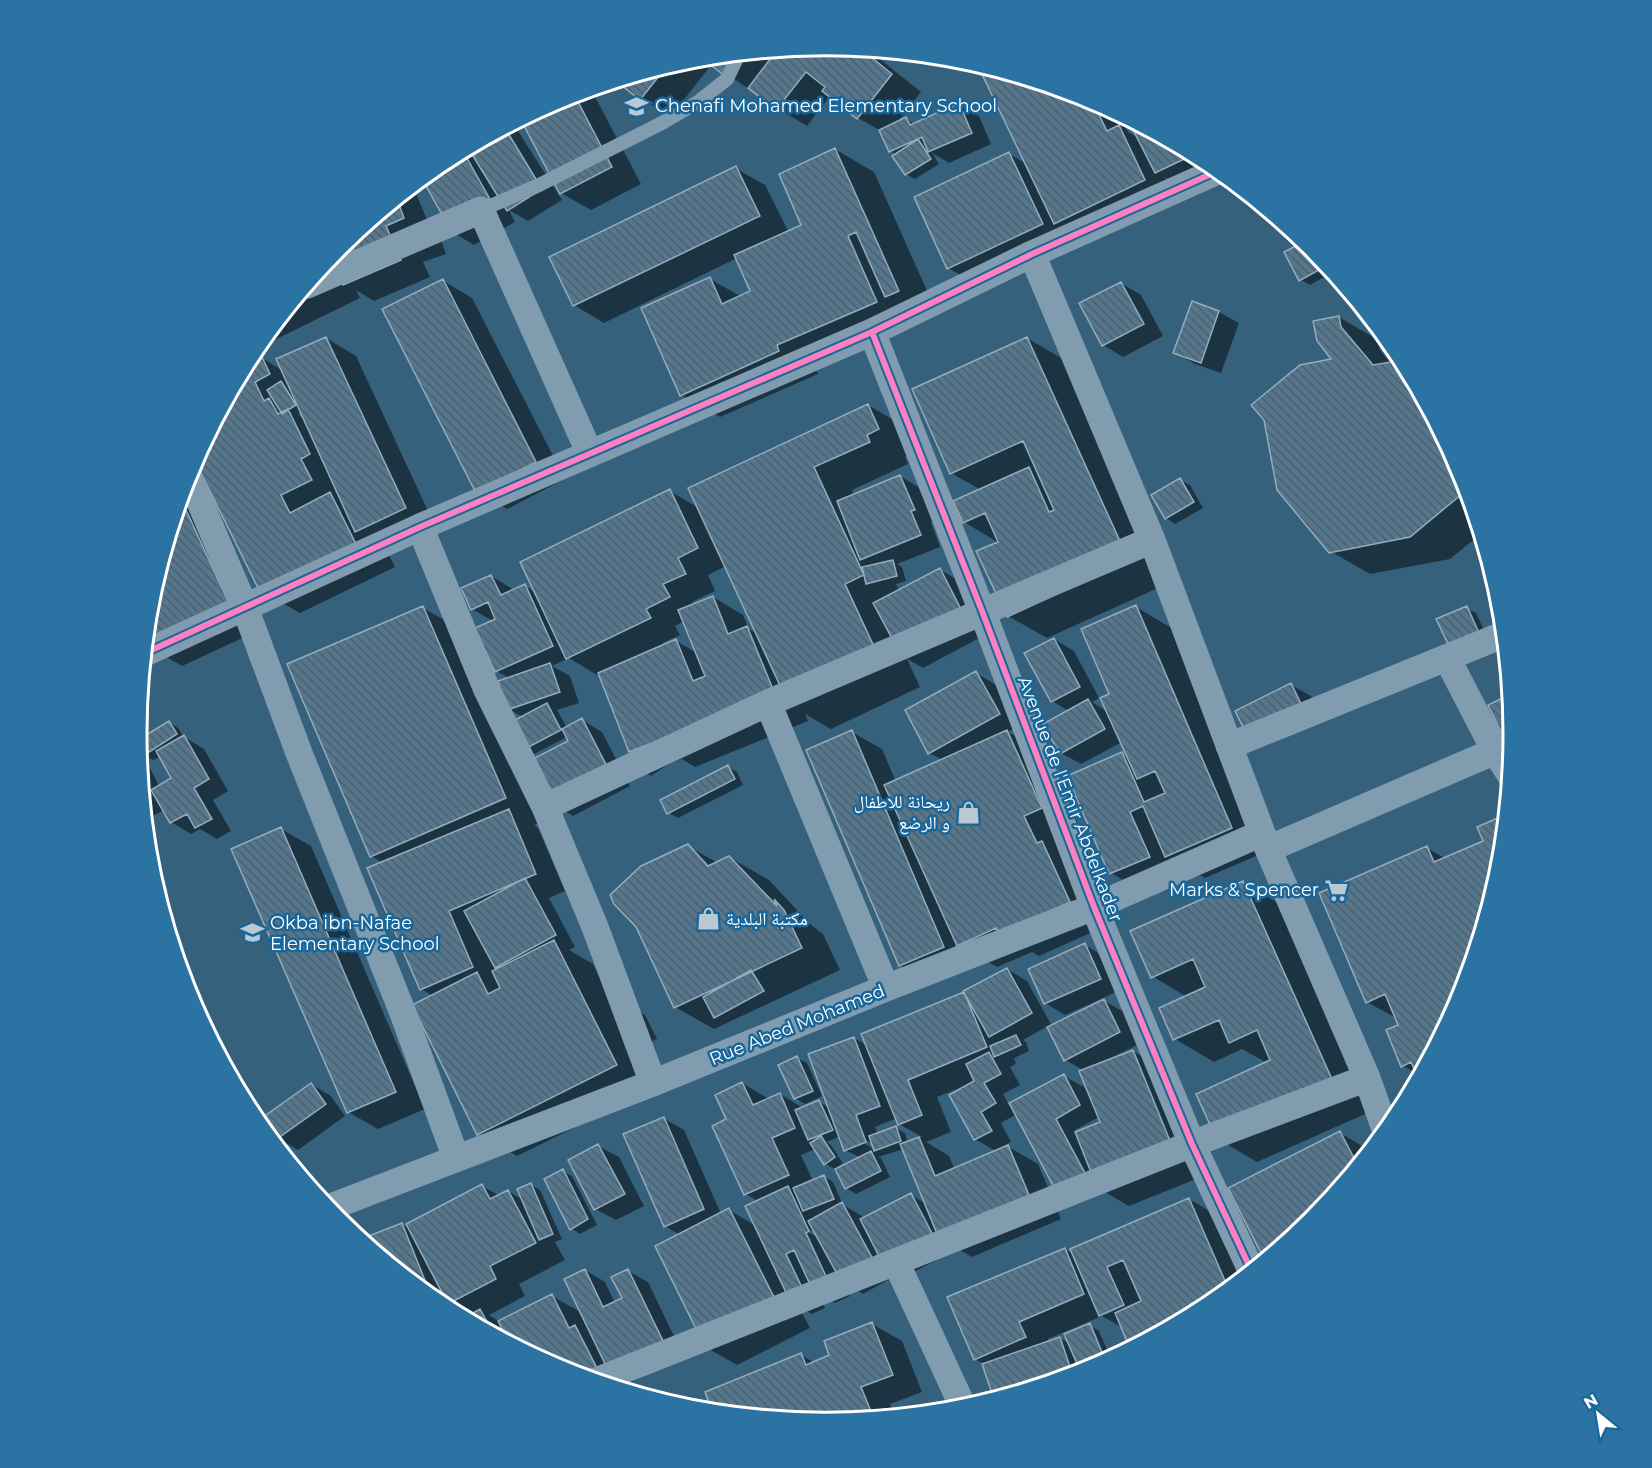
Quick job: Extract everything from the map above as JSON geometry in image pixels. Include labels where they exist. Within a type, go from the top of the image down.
[{"type":"street","points":[[153,649],[420,527],[872,332],[1032,254],[1209,175]]},
{"type":"street","points":[[325,277],[481,210],[590,454]]},
{"type":"street","points":[[1032,254],[1152,540],[1265,841],[1367,1078],[1382,1122]]},
{"type":"street","name":"Avenue de l'Emir Abdelkader","points":[[872,332],[982,611],[1094,907],[1192,1144],[1248,1264]]},
{"type":"street","points":[[194,488],[245,608],[299,753],[399,1002],[456,1158]]},
{"type":"street","points":[[420,527],[487,690],[545,807],[595,927],[653,1083]]},
{"type":"street","points":[[545,807],[768,703],[1152,540]]},
{"type":"street","points":[[1229,746],[1498,637]]},
{"type":"street","points":[[1447,658],[1503,764]]},
{"type":"street","points":[[768,703],[886,988]]},
{"type":"street","name":"Rue Abed Mohamed","points":[[337,1204],[653,1083],[886,988],[1495,751]]},
{"type":"street","points":[[608,1376],[1192,1144],[1367,1078]]},
{"type":"street","points":[[896,1262],[959,1399]]},
{"type":"lane","points":[[481,210],[548,180],[662,123],[698,102],[727,79],[736,61]]},
{"type":"building","points":[[871,57],[892,74],[857,119],[822,91],[825,87],[806,72],[776,110],[748,88],[771,58]]},
{"type":"building","points":[[739,61],[726,77],[712,66]]},
{"type":"building","points":[[982,74],[1044,92],[1098,112],[1107,131],[1119,125],[1145,180],[1054,224]]},
{"type":"building","points":[[658,77],[640,100],[624,87]]},
{"type":"building","points":[[578,103],[612,167],[560,194],[524,126]]},
{"type":"building","points":[[959,103],[972,133],[928,152],[922,137],[889,152],[879,130],[906,117],[910,125]]},
{"type":"building","points":[[1132,128],[1185,159],[1155,173]]},
{"type":"building","points":[[509,134],[542,189],[507,211],[472,155]]},
{"type":"building","points":[[918,139],[931,159],[905,175],[892,156]]},
{"type":"building","points":[[835,148],[899,291],[885,297],[856,232],[848,236],[877,302],[777,345],[779,351],[680,396],[641,308],[710,277],[722,304],[750,291],[734,255],[801,225],[779,174]]},
{"type":"building","points":[[1009,152],[1043,224],[947,269],[914,197]]},
{"type":"building","points":[[467,159],[496,210],[453,234],[426,186]]},
{"type":"building","points":[[736,166],[760,216],[573,306],[549,257]]},
{"type":"building","points":[[400,207],[404,218],[386,226],[401,260],[343,285],[335,266]]},
{"type":"building","points":[[1297,245],[1319,270],[1299,281],[1284,252]]},
{"type":"building","points":[[443,279],[536,462],[476,493],[382,309]]},
{"type":"building","points":[[1121,282],[1144,324],[1102,346],[1079,303]]},
{"type":"building","points":[[1192,301],[1219,311],[1201,363],[1173,353]]},
{"type":"building","points":[[1339,316],[1341,327],[1373,365],[1393,362],[1435,434],[1453,474],[1461,495],[1410,537],[1329,553],[1277,490],[1264,420],[1251,405],[1300,365],[1331,359],[1317,341],[1313,321]]},
{"type":"building","points":[[326,337],[406,508],[355,532],[276,359]]},
{"type":"building","points":[[1027,337],[1129,561],[1007,617],[976,551],[998,542],[985,513],[963,523],[953,501],[1029,467],[1049,512],[1054,510],[1023,441],[950,474],[912,389]]},
{"type":"building","points":[[262,357],[270,374],[255,382],[264,401],[269,398],[278,414],[288,409],[310,454],[301,459],[312,480],[281,495],[290,513],[330,492],[356,544],[260,592],[200,471],[238,395]]},
{"type":"building","points":[[281,381],[296,405],[282,414],[267,390]]},
{"type":"building","points":[[868,404],[879,429],[867,435],[870,442],[814,467],[864,575],[845,584],[882,664],[790,707],[688,488]]},
{"type":"building","points":[[900,475],[915,510],[911,511],[921,535],[860,560],[837,501]]},
{"type":"building","points":[[1180,478],[1194,502],[1165,519],[1151,495]]},
{"type":"building","points":[[670,489],[698,548],[678,558],[686,574],[663,584],[670,597],[646,609],[651,618],[566,659],[520,562]]},
{"type":"building","points":[[186,510],[233,612],[154,637],[171,558]]},
{"type":"building","points":[[893,560],[897,576],[866,584],[862,567]]},
{"type":"building","points":[[940,568],[968,623],[902,657],[873,603]]},
{"type":"building","points":[[491,575],[501,595],[525,584],[553,646],[495,672],[475,628],[495,619],[488,602],[471,610],[461,588]]},
{"type":"building","points":[[713,596],[728,634],[747,626],[779,704],[660,740],[629,752],[598,673],[676,639],[693,681],[705,676],[678,610]]},
{"type":"building","points":[[1136,605],[1232,828],[1165,857],[1143,806],[1130,812],[1150,857],[1109,874],[1067,776],[1122,752],[1144,802],[1165,793],[1155,771],[1137,779],[1100,698],[1109,694],[1081,629]]},
{"type":"building","points":[[423,606],[506,798],[370,857],[287,664]]},
{"type":"building","points":[[1467,606],[1479,633],[1449,646],[1436,619]]},
{"type":"building","points":[[1054,638],[1080,687],[1051,702],[1024,653]]},
{"type":"building","points":[[550,663],[560,692],[507,710],[498,681]]},
{"type":"building","points":[[976,671],[1000,714],[928,754],[905,710]]},
{"type":"building","points":[[1291,683],[1302,706],[1246,733],[1235,711]]},
{"type":"building","points":[[1503,698],[1504,738],[1488,705]]},
{"type":"building","points":[[1088,699],[1105,729],[1060,754],[1043,724]]},
{"type":"building","points":[[547,703],[561,730],[523,750],[509,723]]},
{"type":"building","points":[[582,718],[611,774],[552,805],[529,761],[568,741],[562,729]]},
{"type":"building","points":[[169,721],[177,734],[148,753],[147,734]]},
{"type":"building","points":[[852,730],[944,947],[899,966],[806,750]]},
{"type":"building","points":[[1007,730],[1042,808],[1024,816],[1037,843],[1042,841],[1070,902],[999,935],[996,928],[957,946],[884,785]]},
{"type":"building","points":[[184,735],[209,779],[194,788],[212,819],[195,828],[187,814],[170,823],[151,790],[171,778],[156,751]]},
{"type":"building","points":[[728,765],[735,779],[667,814],[660,800]]},
{"type":"building","points":[[509,809],[536,874],[449,911],[473,967],[420,990],[367,868]]},
{"type":"building","points":[[1500,817],[1481,910],[1468,952],[1453,994],[1415,1071],[1411,1062],[1401,1067],[1386,1030],[1398,1025],[1385,994],[1366,1003],[1319,893],[1427,846],[1434,862],[1483,841],[1477,827]]},
{"type":"building","points":[[281,827],[396,1092],[347,1113],[231,849]]},
{"type":"building","name":"مكتبة البلدية","points":[[688,844],[708,866],[729,856],[777,906],[774,899],[784,910],[802,948],[674,1008],[636,927],[614,904],[610,895],[641,866]]},
{"type":"building","points":[[525,878],[556,935],[495,968],[464,911]]},
{"type":"building","points":[[1243,881],[1336,1088],[1217,1140],[1196,1094],[1270,1060],[1257,1030],[1229,1043],[1219,1020],[1173,1040],[1159,1008],[1205,987],[1193,959],[1151,978],[1130,931]]},
{"type":"building","points":[[554,940],[617,1065],[477,1135],[412,1005],[477,972],[488,994],[500,988],[492,971]]},
{"type":"building","points":[[1085,943],[1101,979],[1044,1004],[1028,969]]},
{"type":"building","points":[[1007,968],[1032,1013],[989,1037],[963,991]]},
{"type":"building","points":[[751,970],[764,991],[714,1018],[703,997]]},
{"type":"building","points":[[964,992],[987,1047],[908,1080],[922,1115],[898,1125],[861,1034]]},
{"type":"building","points":[[1104,999],[1120,1032],[1064,1061],[1047,1027]]},
{"type":"building","points":[[1016,1035],[1021,1045],[994,1057],[990,1046]]},
{"type":"building","points":[[854,1037],[880,1106],[856,1115],[866,1142],[844,1151],[808,1054]]},
{"type":"building","points":[[1133,1050],[1177,1158],[1098,1190],[1075,1132],[1100,1122],[1079,1071]]},
{"type":"building","points":[[989,1052],[1001,1074],[984,1083],[996,1103],[981,1112],[992,1131],[974,1140],[949,1095],[974,1081],[966,1064]]},
{"type":"building","points":[[797,1056],[813,1091],[794,1099],[778,1065]]},
{"type":"building","points":[[1064,1074],[1080,1105],[1056,1119],[1087,1177],[1057,1193],[1009,1103]]},
{"type":"building","points":[[742,1082],[753,1105],[780,1093],[795,1128],[772,1138],[789,1175],[744,1195],[712,1126],[726,1119],[715,1095]]},
{"type":"building","points":[[311,1083],[326,1104],[280,1137],[265,1116]]},
{"type":"building","points":[[819,1100],[833,1130],[808,1140],[795,1110]]},
{"type":"building","points":[[664,1117],[704,1209],[664,1227],[623,1134]]},
{"type":"building","points":[[896,1126],[901,1141],[874,1151],[869,1136]]},
{"type":"building","points":[[1340,1131],[1354,1159],[1306,1214],[1261,1254],[1228,1188]]},
{"type":"building","points":[[821,1136],[835,1157],[824,1165],[810,1143]]},
{"type":"building","points":[[919,1137],[935,1176],[1008,1145],[1032,1202],[940,1241],[900,1144]]},
{"type":"building","points":[[598,1144],[625,1194],[594,1210],[568,1160]]},
{"type":"building","points":[[871,1151],[881,1171],[845,1189],[835,1169]]},
{"type":"building","points":[[563,1169],[588,1219],[570,1230],[544,1179]]},
{"type":"building","points":[[824,1175],[834,1199],[803,1211],[793,1188]]},
{"type":"building","points":[[531,1183],[553,1234],[539,1240],[517,1189]]},
{"type":"building","points":[[482,1184],[490,1199],[508,1190],[536,1243],[490,1266],[496,1279],[454,1301],[442,1293],[406,1224]]},
{"type":"building","points":[[788,1186],[830,1285],[814,1293],[794,1250],[786,1254],[806,1296],[791,1303],[745,1206]]},
{"type":"building","points":[[911,1193],[935,1239],[884,1266],[860,1219]]},
{"type":"building","points":[[1189,1198],[1225,1282],[1165,1322],[1127,1342],[1115,1313],[1141,1301],[1123,1260],[1107,1267],[1124,1305],[1099,1316],[1070,1249]]},
{"type":"building","points":[[842,1202],[876,1265],[842,1283],[808,1221]]},
{"type":"building","points":[[729,1208],[781,1311],[706,1349],[655,1246]]},
{"type":"building","points":[[402,1223],[425,1281],[413,1272],[370,1236]]},
{"type":"building","points":[[1065,1248],[1084,1294],[1019,1322],[1026,1337],[974,1360],[947,1297]]},
{"type":"building","points":[[585,1269],[603,1307],[622,1298],[611,1277],[628,1269],[665,1345],[609,1372],[564,1279]]},
{"type":"building","points":[[552,1294],[569,1328],[575,1325],[599,1373],[526,1343],[503,1331],[498,1321]]},
{"type":"building","points":[[480,1309],[487,1322],[487,1322],[473,1313]]},
{"type":"building","points":[[872,1322],[893,1375],[861,1387],[870,1409],[826,1412],[782,1411],[708,1402],[705,1392],[801,1353],[806,1365],[829,1355],[824,1341]]},
{"type":"building","points":[[1090,1323],[1103,1354],[1077,1364],[1064,1334]]},
{"type":"building","points":[[1060,1337],[1070,1367],[991,1391],[982,1364]]},
{"type":"cycle path","points":[[153,650],[420,527],[872,332],[1032,254],[1209,175]]},
{"type":"cycle path","points":[[872,332],[982,611],[1094,907],[1192,1144],[1248,1264]]},
{"type":"place","name":"Chenafi Mohamed Elementary School","points":[[637,106]]},
{"type":"place","name":"ريحانة للاطفال و الرضع","points":[[968,812]]},
{"type":"place","name":"Marks & Spencer","points":[[1337,890]]},
{"type":"place","name":"مكتبة البلدية","points":[[708,919]]},
{"type":"place","name":"Okba ibn-Nafae Elementary School","points":[[252,933]]}]
